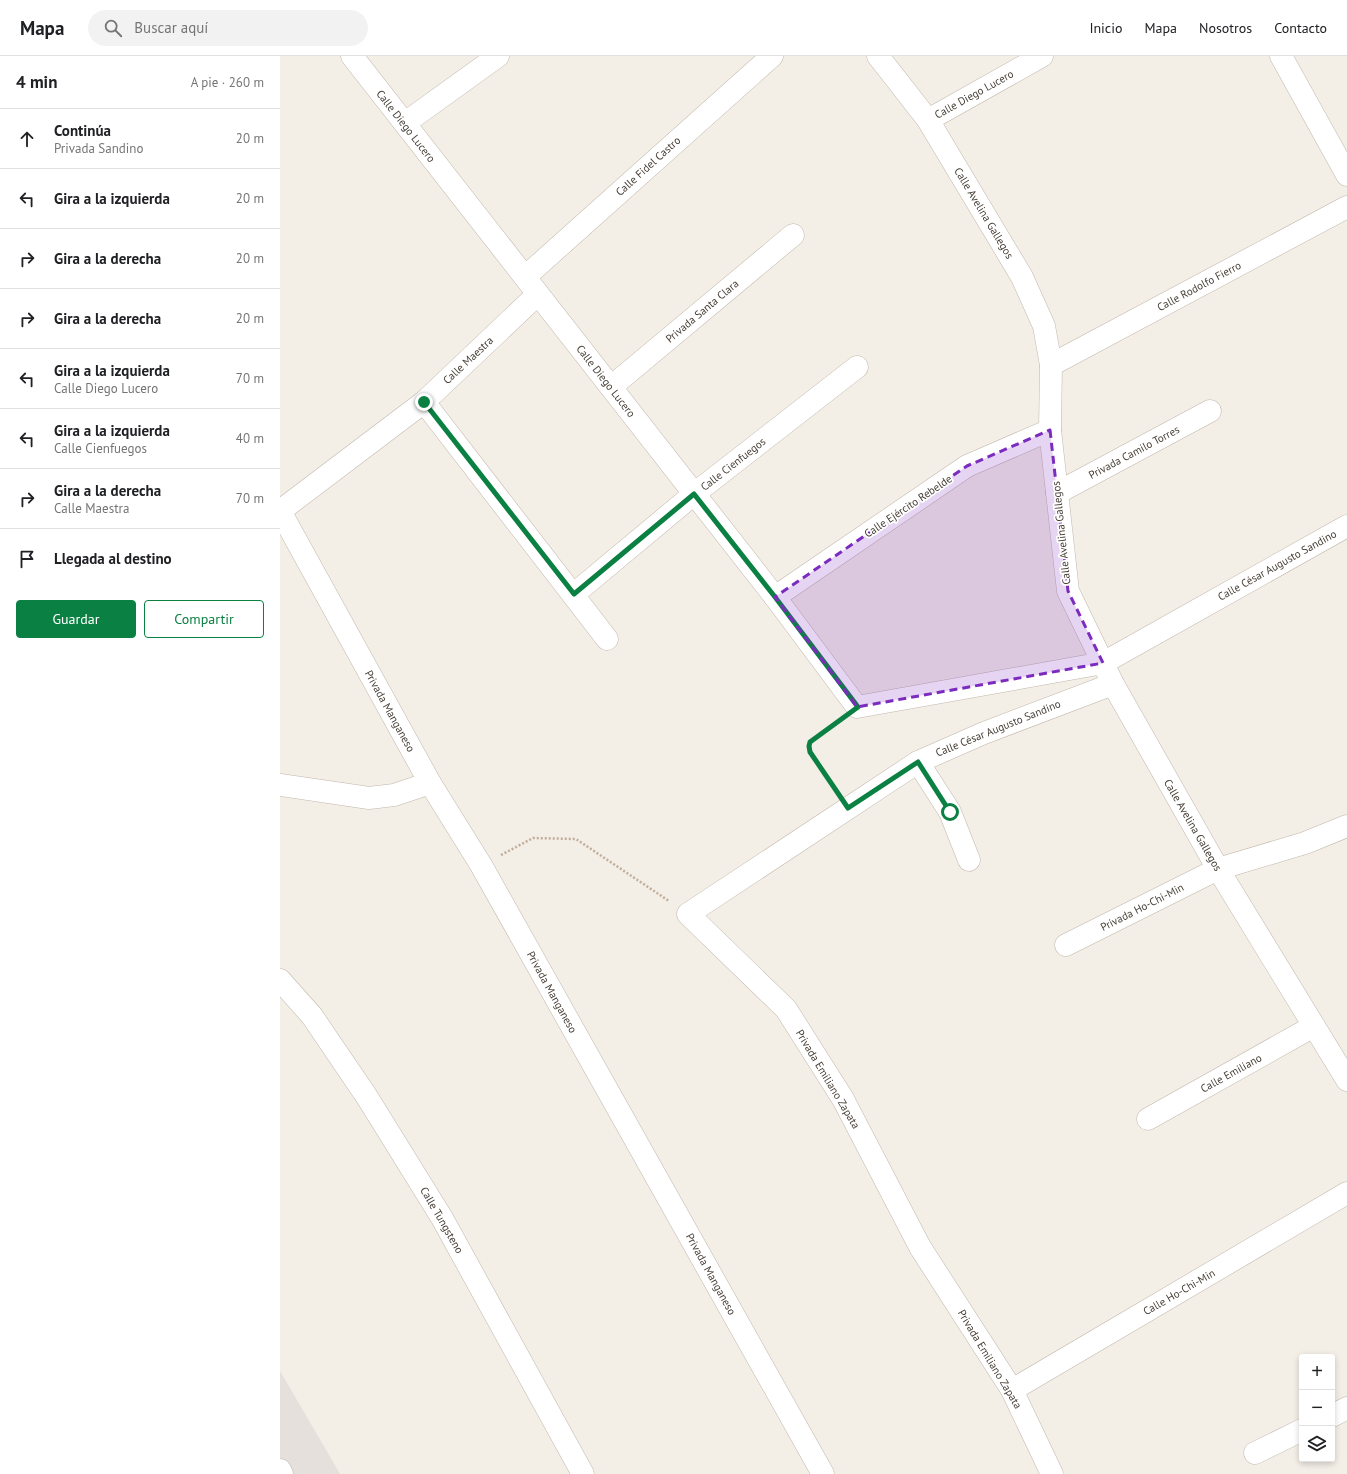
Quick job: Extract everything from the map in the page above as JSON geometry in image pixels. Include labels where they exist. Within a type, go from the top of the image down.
[{"type":"street","name":"Calle Diego Lucero","points":[[352,56],[775,597],[858,707]]},
{"type":"street","points":[[404,124],[498,56]]},
{"type":"street","name":"Calle Fidel Castro","points":[[524,277],[772,56]]},
{"type":"street","name":"Calle Avelina Gallegos","points":[[878,56],[928,120],[1022,277],[1044,326],[1051,365],[1050,430],[1068,591],[1112,684],[1218,868],[1347,1080]]},
{"type":"street","name":"Calle Diego Lucero","points":[[928,120],[1042,56]]},
{"type":"street","points":[[1281,56],[1347,175]]},
{"type":"street","name":"Calle Rodolfo Fierro","points":[[1051,365],[1347,207]]},
{"type":"street","name":"Privada Santa Clara","points":[[611,387],[793,235]]},
{"type":"street","name":"Calle Maestra","points":[[280,511],[424,402],[538,294]]},
{"type":"street","name":"Calle Cienfuegos","points":[[574,594],[694,494],[857,367]]},
{"type":"street","points":[[424,402],[574,594],[607,639]]},
{"type":"street","name":"Privada Camilo Torres","points":[[1057,493],[1210,411]]},
{"type":"street","name":"Calle Ejército Rebelde","points":[[775,597],[967,466],[1050,430]]},
{"type":"street","name":"Privada Manganeso","points":[[280,511],[430,783],[481,865],[823,1474]]},
{"type":"street","name":"Calle César Augusto Sandino","points":[[858,707],[1103,663],[1347,526]]},
{"type":"street","name":"Calle César Augusto Sandino","points":[[688,914],[918,762],[984,733],[1112,684]]},
{"type":"street","points":[[918,762],[950,812],[969,860]]},
{"type":"street","points":[[280,785],[369,798],[394,795],[430,783]]},
{"type":"street","name":"Privada Ho-Chi-Min","points":[[1066,945],[1218,868],[1305,843],[1347,826]]},
{"type":"street","name":"Privada Emiliano Zapata","points":[[688,914],[786,1009],[843,1099],[920,1248],[1012,1390],[1052,1474]]},
{"type":"street","name":"Calle Tungsteno","points":[[280,980],[312,1016],[367,1097],[438,1212],[583,1474]]},
{"type":"street","name":"Calle Emiliano","points":[[1148,1119],[1314,1026]]},
{"type":"street","name":"Calle Ho-Chi-Min","points":[[1012,1390],[1347,1193]]},
{"type":"street","points":[[1335,1414],[1347,1408]]},
{"type":"street","points":[[1255,1453],[1299,1431]]},
{"type":"street","points":[[280,1470],[282,1474]]},
{"type":"path","points":[[848,808],[810,752],[809,746],[810,742],[858,707]]},
{"type":"path","points":[[481,865],[533,838],[576,839],[688,914]]},
{"type":"highlighted area","points":[[1050,430],[1068,591],[1103,663],[857,707],[775,597],[967,466]]},
{"type":"shaded area","points":[[280,1371],[340,1474],[280,1474]]},
{"type":"route","points":[[424,402],[574,594],[694,494],[775,597],[858,707],[810,742],[809,746],[810,752],[848,808],[918,762],[950,812]]}]
